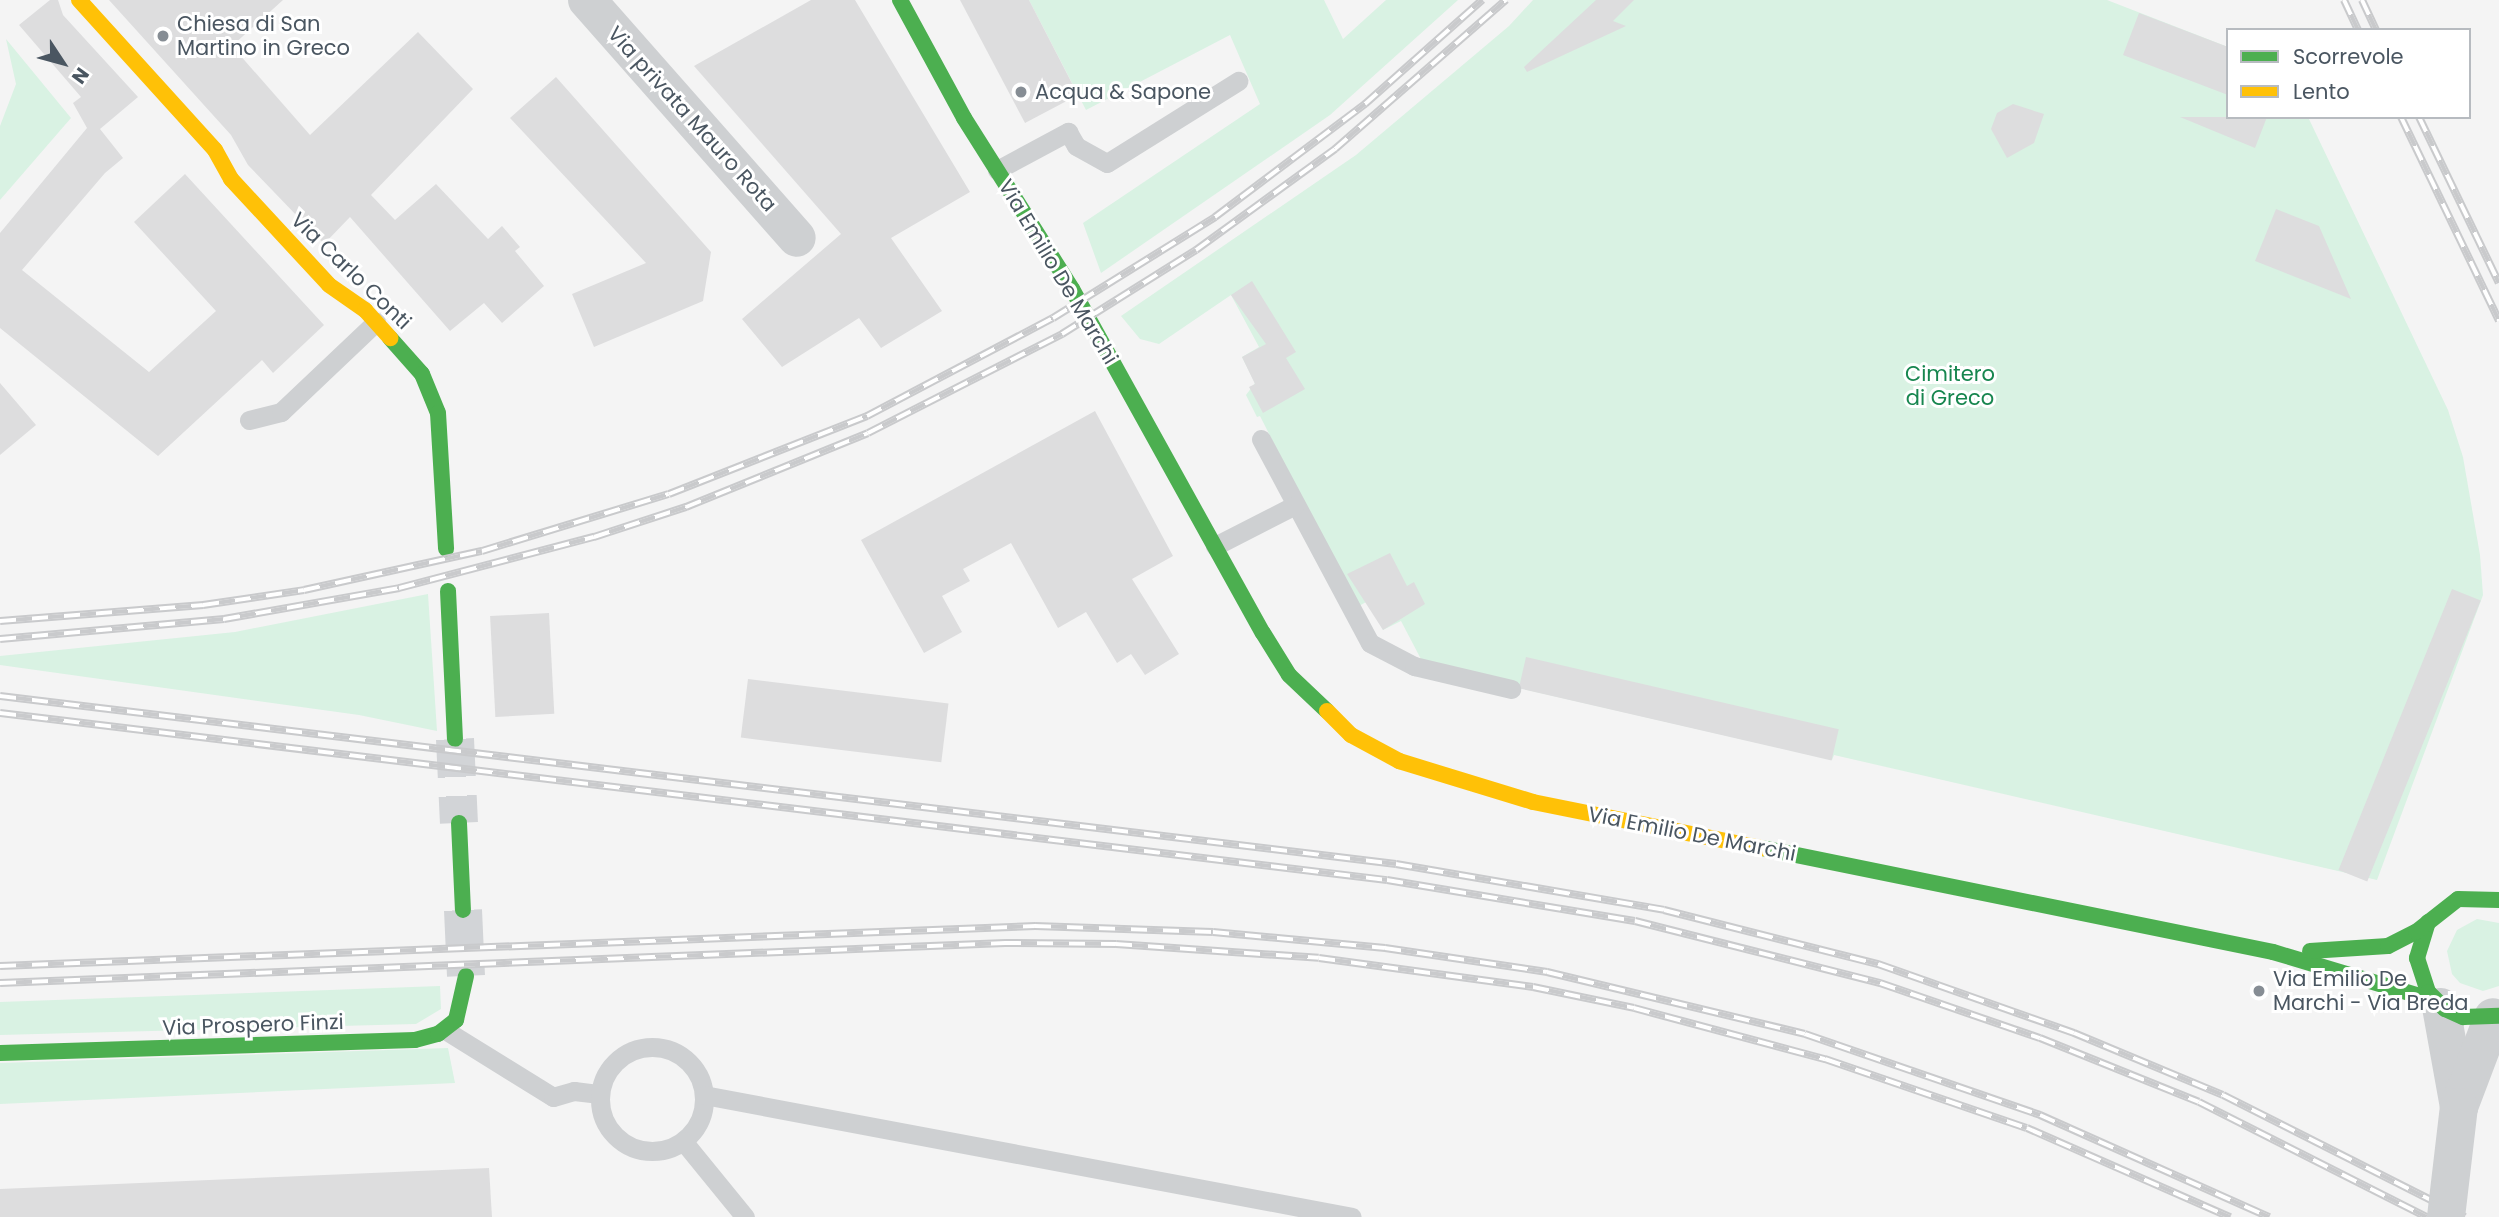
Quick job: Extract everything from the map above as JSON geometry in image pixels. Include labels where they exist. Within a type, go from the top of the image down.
[{"type":"street","name":"Via Carlo Conti","points":[[79,0],[215,150],[231,179],[329,285],[376,323],[417,368],[437,405],[446,549]]},
{"type":"street","name":"Via privata Mauro Rota","points":[[587,0],[797,237]]},
{"type":"street","name":"Via Emilio De Marchi","points":[[900,0],[997,170],[1072,289],[1289,675],[1351,735],[1399,761],[1533,802],[2273,952],[2437,1003],[2463,1017],[2496,1017]]},
{"type":"street","points":[[448,591],[455,739]]},
{"type":"street","points":[[459,824],[463,909]]},
{"type":"street","name":"Via Emilio De Marchi","points":[[2273,952],[2372,950],[2403,940],[2458,899],[2499,900]]},
{"type":"street","points":[[2428,922],[2417,958],[2422,981],[2437,1003],[2464,1062]]},
{"type":"street","points":[[445,1030],[463,1006],[466,976]]},
{"type":"street","points":[[2446,1217],[2464,1062],[2496,1017]]},
{"type":"street","name":"Via Prospero Finzi","points":[[0,1053],[398,1042],[445,1030]]},
{"type":"lane","points":[[997,170],[1068,132],[1076,146],[1107,163],[1238,81]]},
{"type":"lane","points":[[249,419],[281,412],[376,323]]},
{"type":"lane","points":[[1261,439],[1360,629],[1375,648],[1414,666],[1511,689]]},
{"type":"lane","points":[[1215,546],[1295,505]]},
{"type":"lane","points":[[445,1030],[553,1097],[574,1091],[600,1094]]},
{"type":"lane","points":[[661,1048],[691,1064],[704,1095],[699,1120],[683,1141],[651,1151],[619,1140],[608,1127],[600,1094],[614,1063],[628,1053],[661,1048]]},
{"type":"lane","points":[[704,1095],[1352,1217]]},
{"type":"lane","points":[[683,1141],[745,1217]]},
{"type":"green space","points":[[1029,0],[1324,0],[1343,39],[1386,0],[1458,0],[1330,115],[1101,273],[1083,223],[1260,104],[1230,35],[1086,110]]},
{"type":"green space","name":"Cimitero di Greco","points":[[1533,0],[2107,0],[2226,46],[2226,119],[2309,119],[2448,410],[2463,457],[2480,555],[2483,595],[2377,880],[1834,755],[1832,760],[1519,688],[1423,663],[1401,621],[1383,630],[1368,601],[1357,607],[1260,416],[1257,417],[1246,395],[1255,383],[1242,357],[1259,347],[1231,295],[1159,344],[1140,339],[1121,316],[1356,155],[1509,26]]},
{"type":"green space","points":[[6,39],[71,118],[0,200],[0,126],[16,84]]},
{"type":"green space","points":[[428,594],[437,731],[359,715],[0,665],[0,656],[235,632]]},
{"type":"green space","points":[[2477,919],[2499,923],[2499,986],[2483,991],[2460,983],[2452,974],[2447,951],[2457,930]]},
{"type":"green space","points":[[440,986],[441,1009],[416,1024],[0,1035],[0,1002]]},
{"type":"green space","points":[[448,1048],[455,1083],[0,1104],[0,1063]]},
{"type":"building","points":[[50,0],[58,0],[63,15],[138,97],[100,129],[123,158],[105,173],[22,270],[149,372],[216,311],[134,222],[185,174],[324,325],[273,373],[262,360],[158,456],[0,328],[0,233],[87,128],[73,103],[81,97],[19,25]]},
{"type":"building","points":[[109,0],[283,0],[232,46],[310,135],[418,32],[473,89],[371,195],[395,220],[436,184],[488,239],[502,226],[520,247],[515,251],[544,286],[502,323],[484,303],[450,331],[350,217],[324,244],[248,165],[231,135]]},
{"type":"building","points":[[811,0],[855,0],[970,192],[891,238],[942,311],[881,348],[859,318],[782,367],[742,319],[841,234],[694,66]]},
{"type":"building","points":[[960,0],[1029,0],[1078,95],[1025,123]]},
{"type":"building","points":[[1596,0],[1634,0],[1613,21],[1626,26],[1527,72],[1524,67]]},
{"type":"building","points":[[2139,13],[2226,46],[2226,94],[2123,55]]},
{"type":"building","points":[[556,77],[711,252],[703,301],[594,347],[572,294],[646,263],[510,118]]},
{"type":"building","points":[[2013,104],[2044,114],[2034,143],[2007,158],[1991,129],[1997,113]]},
{"type":"building","points":[[2180,117],[2266,119],[2255,148]]},
{"type":"building","points":[[2276,209],[2319,226],[2351,299],[2255,261]]},
{"type":"building","points":[[1252,281],[1296,352],[1286,358],[1305,389],[1263,413],[1249,387],[1255,384],[1242,357],[1266,344],[1231,295]]},
{"type":"building","points":[[0,383],[36,425],[0,455]]},
{"type":"building","points":[[1095,411],[1173,556],[1132,579],[1179,654],[1145,675],[1131,654],[1117,663],[1086,612],[1058,628],[1011,543],[963,569],[970,581],[942,596],[962,632],[924,653],[861,540]]},
{"type":"building","points":[[1390,553],[1407,586],[1414,582],[1425,604],[1383,630],[1347,574]]},
{"type":"building","points":[[2452,589],[2481,601],[2367,882],[2338,870]]},
{"type":"building","points":[[549,613],[554,714],[495,717],[490,616]]},
{"type":"building","points":[[1526,657],[1839,729],[1832,760],[1519,688]]},
{"type":"building","points":[[748,679],[948,704],[941,762],[741,738]]},
{"type":"building","points":[[489,1168],[492,1217],[0,1217],[0,1189]]},
{"type":"tunnel","points":[[455,739],[459,823]]},
{"type":"tunnel","points":[[463,910],[466,976]]},
{"type":"railway","points":[[0,621],[203,605],[304,590],[482,551],[669,494],[867,416],[1053,318],[1215,217],[1365,104],[1482,0]]},
{"type":"railway","points":[[0,639],[224,619],[399,588],[594,537],[686,507],[868,433],[1062,334],[1196,250],[1335,149],[1506,0]]},
{"type":"railway","points":[[2344,0],[2357,28]]},
{"type":"railway","points":[[2362,0],[2375,28]]},
{"type":"railway","points":[[2402,119],[2499,321]]},
{"type":"railway","points":[[2420,119],[2499,283]]},
{"type":"railway","points":[[0,696],[1396,864],[1664,910],[1878,964],[2074,1033],[2223,1095],[2465,1217]]},
{"type":"railway","points":[[0,713],[1387,880],[1635,921],[1880,983],[2040,1038],[2199,1102],[2427,1217]]},
{"type":"railway","points":[[0,966],[1035,926],[1213,932],[1385,948],[1547,972],[1805,1034],[2040,1115],[2269,1217]]},
{"type":"railway","points":[[0,983],[1005,943],[1116,944],[1319,958],[1533,987],[1634,1008],[1825,1059],[2027,1128],[2230,1217]]},
{"type":"traffic: fast","points":[[900,0],[964,118],[1072,289],[1263,633],[1289,675],[1327,711]]},
{"type":"traffic: fast","points":[[390,338],[422,374],[438,413],[446,549]]},
{"type":"traffic: fast","points":[[448,591],[455,739]]},
{"type":"traffic: fast","points":[[459,823],[463,910]]},
{"type":"traffic: fast","points":[[1762,848],[2273,952],[2433,1000]]},
{"type":"traffic: fast","points":[[2310,951],[2388,946],[2416,932],[2458,899],[2499,900]]},
{"type":"traffic: fast","points":[[2428,922],[2417,958],[2428,992],[2445,1009],[2463,1017],[2499,1016]]},
{"type":"traffic: fast","points":[[0,1053],[415,1040],[438,1034],[456,1020],[466,976]]},
{"type":"traffic: slow","points":[[79,0],[215,150],[231,179],[329,285],[365,310],[390,338]]},
{"type":"traffic: slow","points":[[1327,711],[1351,735],[1399,761],[1533,802],[1762,848]]},
{"type":"place","name":"Chiesa di San Martino in Greco","points":[[163,36]]},
{"type":"place","name":"Acqua & Sapone","points":[[1021,92]]},
{"type":"place","name":"Via Emilio De Marchi - Via Breda","points":[[2259,991]]}]
